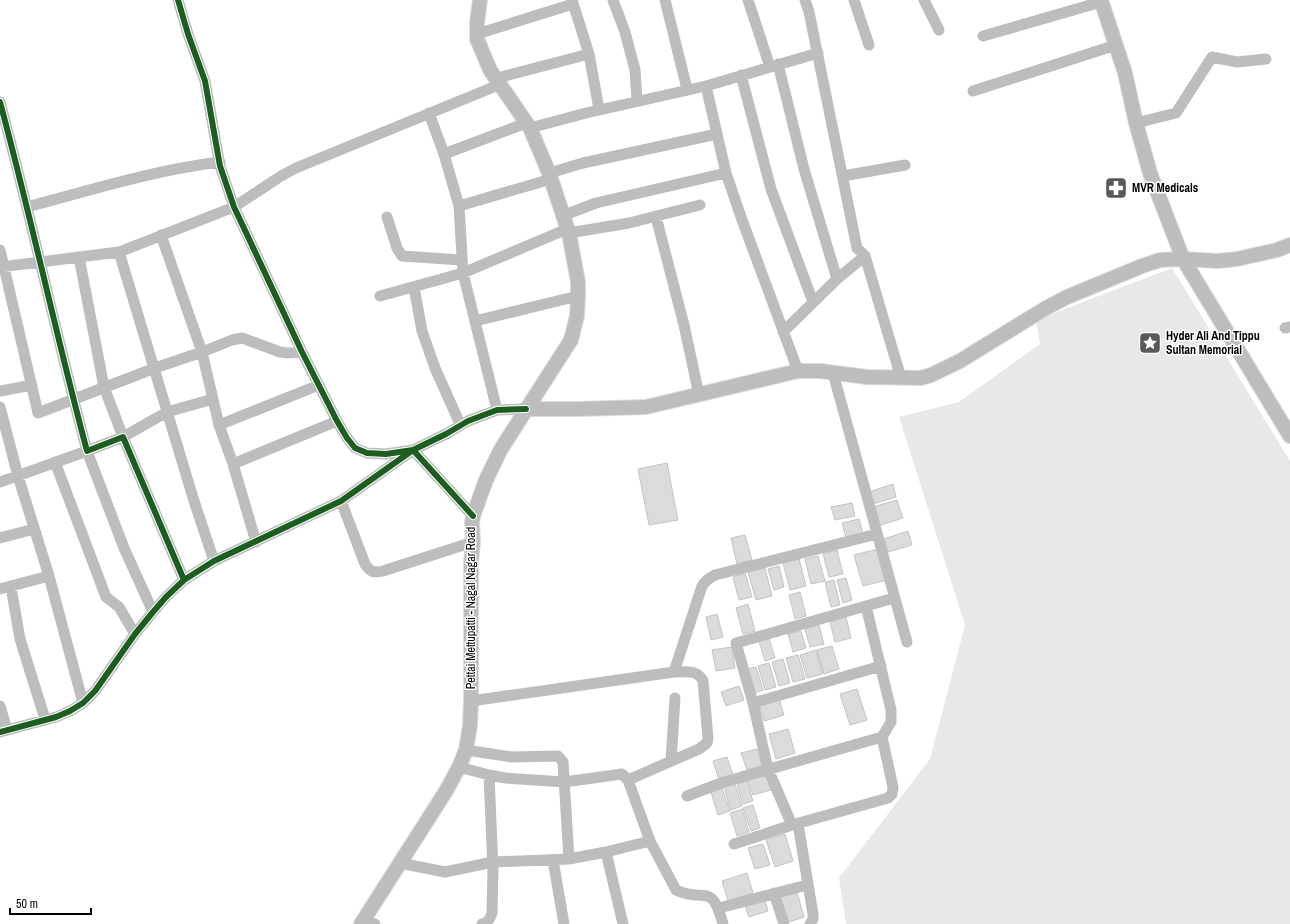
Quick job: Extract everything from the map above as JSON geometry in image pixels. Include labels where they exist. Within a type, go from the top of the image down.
[{"type":"main road","name":"Pettai Mettupatti - Nagal Nagar Road","points":[[366,923],[400,863],[446,791],[466,750],[470,725],[471,701],[471,563],[473,516],[486,480],[495,462],[526,409],[559,360],[570,340],[577,316],[578,282],[566,226],[550,176],[528,126],[499,81],[490,70],[477,39],[480,0]]},
{"type":"main road","points":[[1101,1],[1125,73],[1136,123],[1150,173],[1183,259],[1290,436]]},
{"type":"main road","points":[[526,409],[646,407],[798,371],[820,371],[867,377],[920,378],[931,375],[960,361],[1046,308],[1098,284],[1160,260],[1183,259],[1218,262],[1277,250],[1290,245]]},
{"type":"street","points":[[178,0],[188,34],[206,81],[220,162],[234,207],[302,352],[337,421],[347,438],[356,448],[367,453],[386,454],[413,450]]},
{"type":"street","points":[[613,0],[625,32],[635,70],[637,101]]},
{"type":"street","points":[[665,0],[687,89]]},
{"type":"street","points":[[748,0],[774,66],[837,279]]},
{"type":"street","points":[[806,0],[857,248],[865,256],[901,378]]},
{"type":"street","points":[[854,0],[868,45]]},
{"type":"street","points":[[924,0],[938,30]]},
{"type":"street","points":[[983,36],[1101,1]]},
{"type":"street","points":[[478,34],[572,2],[589,54],[599,109]]},
{"type":"street","points":[[973,92],[1116,45]]},
{"type":"street","points":[[444,154],[528,126],[687,89],[706,86],[818,53]]},
{"type":"street","points":[[2,266],[119,252],[234,207],[281,176],[296,168],[429,114],[499,81],[589,54]]},
{"type":"street","points":[[1136,123],[1176,112],[1212,57],[1237,62],[1266,59]]},
{"type":"street","points":[[740,75],[772,189],[813,302]]},
{"type":"street","points":[[706,86],[726,173],[798,371]]},
{"type":"street","points":[[0,102],[88,450],[124,548],[153,612]]},
{"type":"street","points":[[429,114],[444,154],[459,206],[463,274],[497,410]]},
{"type":"street","points":[[459,206],[550,176],[583,163],[717,134]]},
{"type":"street","points":[[27,207],[151,174],[220,162]]},
{"type":"street","points":[[843,176],[906,165]]},
{"type":"street","points":[[380,296],[463,274],[566,226],[596,202],[726,173]]},
{"type":"street","points":[[566,226],[656,217],[700,205]]},
{"type":"street","points":[[387,217],[397,248],[402,256],[462,260]]},
{"type":"street","points":[[656,217],[684,325],[700,395]]},
{"type":"street","points":[[161,235],[202,352],[219,425],[233,464],[256,542]]},
{"type":"street","points":[[0,250],[2,266],[38,413],[232,340],[242,338],[280,352],[302,352]]},
{"type":"street","points":[[119,252],[214,561]]},
{"type":"street","points":[[783,332],[837,279],[865,256]]},
{"type":"street","points":[[79,257],[104,387],[123,437],[184,580]]},
{"type":"street","points":[[414,287],[422,331],[435,368],[460,424]]},
{"type":"street","points":[[475,321],[578,296]]},
{"type":"street","points":[[833,373],[876,534],[907,642]]},
{"type":"street","points":[[0,391],[32,385]]},
{"type":"street","points":[[219,425],[319,385]]},
{"type":"street","points":[[0,482],[123,437],[167,412],[212,399]]},
{"type":"street","points":[[0,407],[18,476],[49,576],[83,703]]},
{"type":"street","points":[[0,706],[4,731],[56,717],[70,711],[83,703],[95,691],[135,634],[166,597],[184,580],[214,561],[341,501],[413,450],[446,434],[460,424],[497,410],[526,409]]},
{"type":"street","points":[[233,464],[337,421]]},
{"type":"street","points":[[413,450],[473,516]]},
{"type":"street","points":[[56,462],[106,597],[118,607],[135,634]]},
{"type":"street","points":[[341,501],[364,564],[374,573],[383,572],[473,542]]},
{"type":"street","points":[[0,538],[34,529]]},
{"type":"street","points":[[674,672],[702,586],[709,578],[715,575],[876,534]]},
{"type":"street","points":[[0,589],[49,576]]},
{"type":"street","points":[[11,587],[20,638],[45,719]]},
{"type":"street","points":[[810,924],[813,919],[813,914],[795,825],[768,769],[753,704],[736,643],[894,598]]},
{"type":"street","points":[[687,796],[724,782],[882,737],[891,722],[891,710],[866,606]]},
{"type":"street","points":[[753,704],[881,666]]},
{"type":"street","points":[[471,701],[674,672],[693,672],[698,674],[703,681],[708,738],[707,743],[703,747],[628,780]]},
{"type":"street","points":[[671,761],[675,698]]},
{"type":"street","points":[[734,844],[891,796],[893,787],[882,737]]},
{"type":"street","points":[[466,750],[512,757],[558,756],[563,762],[569,859]]},
{"type":"street","points":[[459,767],[489,775],[564,782],[622,774],[628,780],[650,841],[676,890],[683,893],[710,897],[715,901],[719,908],[723,924]]},
{"type":"street","points":[[482,924],[486,923],[492,913],[493,862],[489,775]]},
{"type":"street","points":[[400,863],[445,872],[493,862],[569,859],[650,841]]},
{"type":"street","points":[[606,852],[623,924]]},
{"type":"street","points":[[553,860],[564,924]]},
{"type":"street","points":[[719,908],[807,885]]},
{"type":"street","points":[[774,893],[784,924]]},
{"type":"shaded area","points":[[1172,268],[1290,461],[1290,924],[846,924],[839,878],[930,759],[965,625],[899,417],[959,402],[1040,344],[1036,320]]},
{"type":"building","points":[[667,463],[678,520],[649,525],[638,469]]},
{"type":"building","points":[[893,484],[896,497],[873,504],[869,492]]},
{"type":"building","points":[[897,500],[903,518],[878,526],[873,507]]},
{"type":"building","points":[[852,503],[855,516],[835,520],[831,507]]},
{"type":"building","points":[[859,519],[863,534],[846,538],[842,523]]},
{"type":"building","points":[[908,531],[912,545],[888,552],[884,539]]},
{"type":"building","points":[[745,535],[752,560],[737,564],[731,538]]},
{"type":"building","points":[[878,549],[887,580],[863,586],[854,555]]},
{"type":"building","points":[[837,550],[843,574],[829,577],[823,554]]},
{"type":"building","points":[[818,556],[825,581],[811,584],[805,559]]},
{"type":"building","points":[[799,559],[806,586],[790,590],[783,563]]},
{"type":"building","points":[[779,566],[784,587],[774,590],[768,569]]},
{"type":"building","points":[[765,568],[772,596],[756,600],[748,572]]},
{"type":"building","points":[[745,573],[752,597],[739,600],[733,577]]},
{"type":"building","points":[[846,578],[852,600],[843,603],[837,580]]},
{"type":"building","points":[[834,580],[840,605],[831,607],[825,582]]},
{"type":"building","points":[[800,592],[806,616],[795,619],[789,595]]},
{"type":"building","points":[[748,604],[755,631],[743,634],[736,608]]},
{"type":"building","points":[[717,614],[723,637],[711,640],[706,617]]},
{"type":"building","points":[[846,617],[851,638],[835,642],[830,622]]},
{"type":"building","points":[[819,625],[824,644],[810,647],[805,629]]},
{"type":"building","points":[[801,631],[806,648],[793,652],[788,634]]},
{"type":"building","points":[[769,638],[775,658],[765,661],[759,641]]},
{"type":"building","points":[[832,646],[839,669],[824,674],[817,650]]},
{"type":"building","points":[[732,647],[735,668],[716,671],[712,650]]},
{"type":"building","points":[[816,650],[823,674],[807,678],[800,655]]},
{"type":"building","points":[[798,655],[805,679],[793,682],[786,658]]},
{"type":"building","points":[[783,659],[790,683],[779,686],[772,662]]},
{"type":"building","points":[[769,663],[776,687],[765,690],[758,666]]},
{"type":"building","points":[[756,667],[763,690],[754,693],[747,669]]},
{"type":"building","points":[[739,686],[744,700],[726,706],[721,692]]},
{"type":"building","points":[[857,689],[867,720],[850,725],[840,694]]},
{"type":"building","points":[[779,699],[784,715],[764,721],[759,704]]},
{"type":"building","points":[[788,729],[795,753],[776,759],[769,734]]},
{"type":"building","points":[[757,749],[762,765],[747,770],[741,753]]},
{"type":"building","points":[[727,757],[733,775],[719,780],[713,761]]},
{"type":"building","points":[[767,774],[771,790],[753,795],[748,780]]},
{"type":"building","points":[[747,781],[753,801],[743,804],[737,784]]},
{"type":"building","points":[[735,784],[742,806],[731,810],[724,787]]},
{"type":"building","points":[[722,788],[730,811],[718,815],[711,792]]},
{"type":"building","points":[[753,805],[760,828],[751,831],[743,808]]},
{"type":"building","points":[[742,809],[749,832],[737,836],[730,813]]},
{"type":"building","points":[[785,834],[793,861],[775,867],[766,840]]},
{"type":"building","points":[[763,844],[770,865],[755,869],[748,848]]},
{"type":"building","points":[[747,873],[753,893],[728,901],[722,881]]},
{"type":"building","points":[[797,892],[804,917],[786,923],[778,898]]},
{"type":"building","points":[[765,900],[768,911],[749,917],[745,906]]},
{"type":"cycle path","points":[[178,0],[188,34],[205,81],[220,166],[234,207],[302,352],[337,421],[355,448],[367,453],[386,454],[413,450],[446,434],[468,421],[497,410],[526,409]]},
{"type":"cycle path","points":[[0,102],[87,451],[123,437],[184,580]]},
{"type":"cycle path","points":[[0,732],[56,717],[83,703],[95,691],[135,634],[153,612],[184,580],[214,561],[341,501],[413,450],[473,516]]},
{"type":"place","name":"MVR Medicals","points":[[1116,188]]},
{"type":"place","name":"Hyder Ali And Tippu Sultan Memorial","points":[[1150,343]]}]
